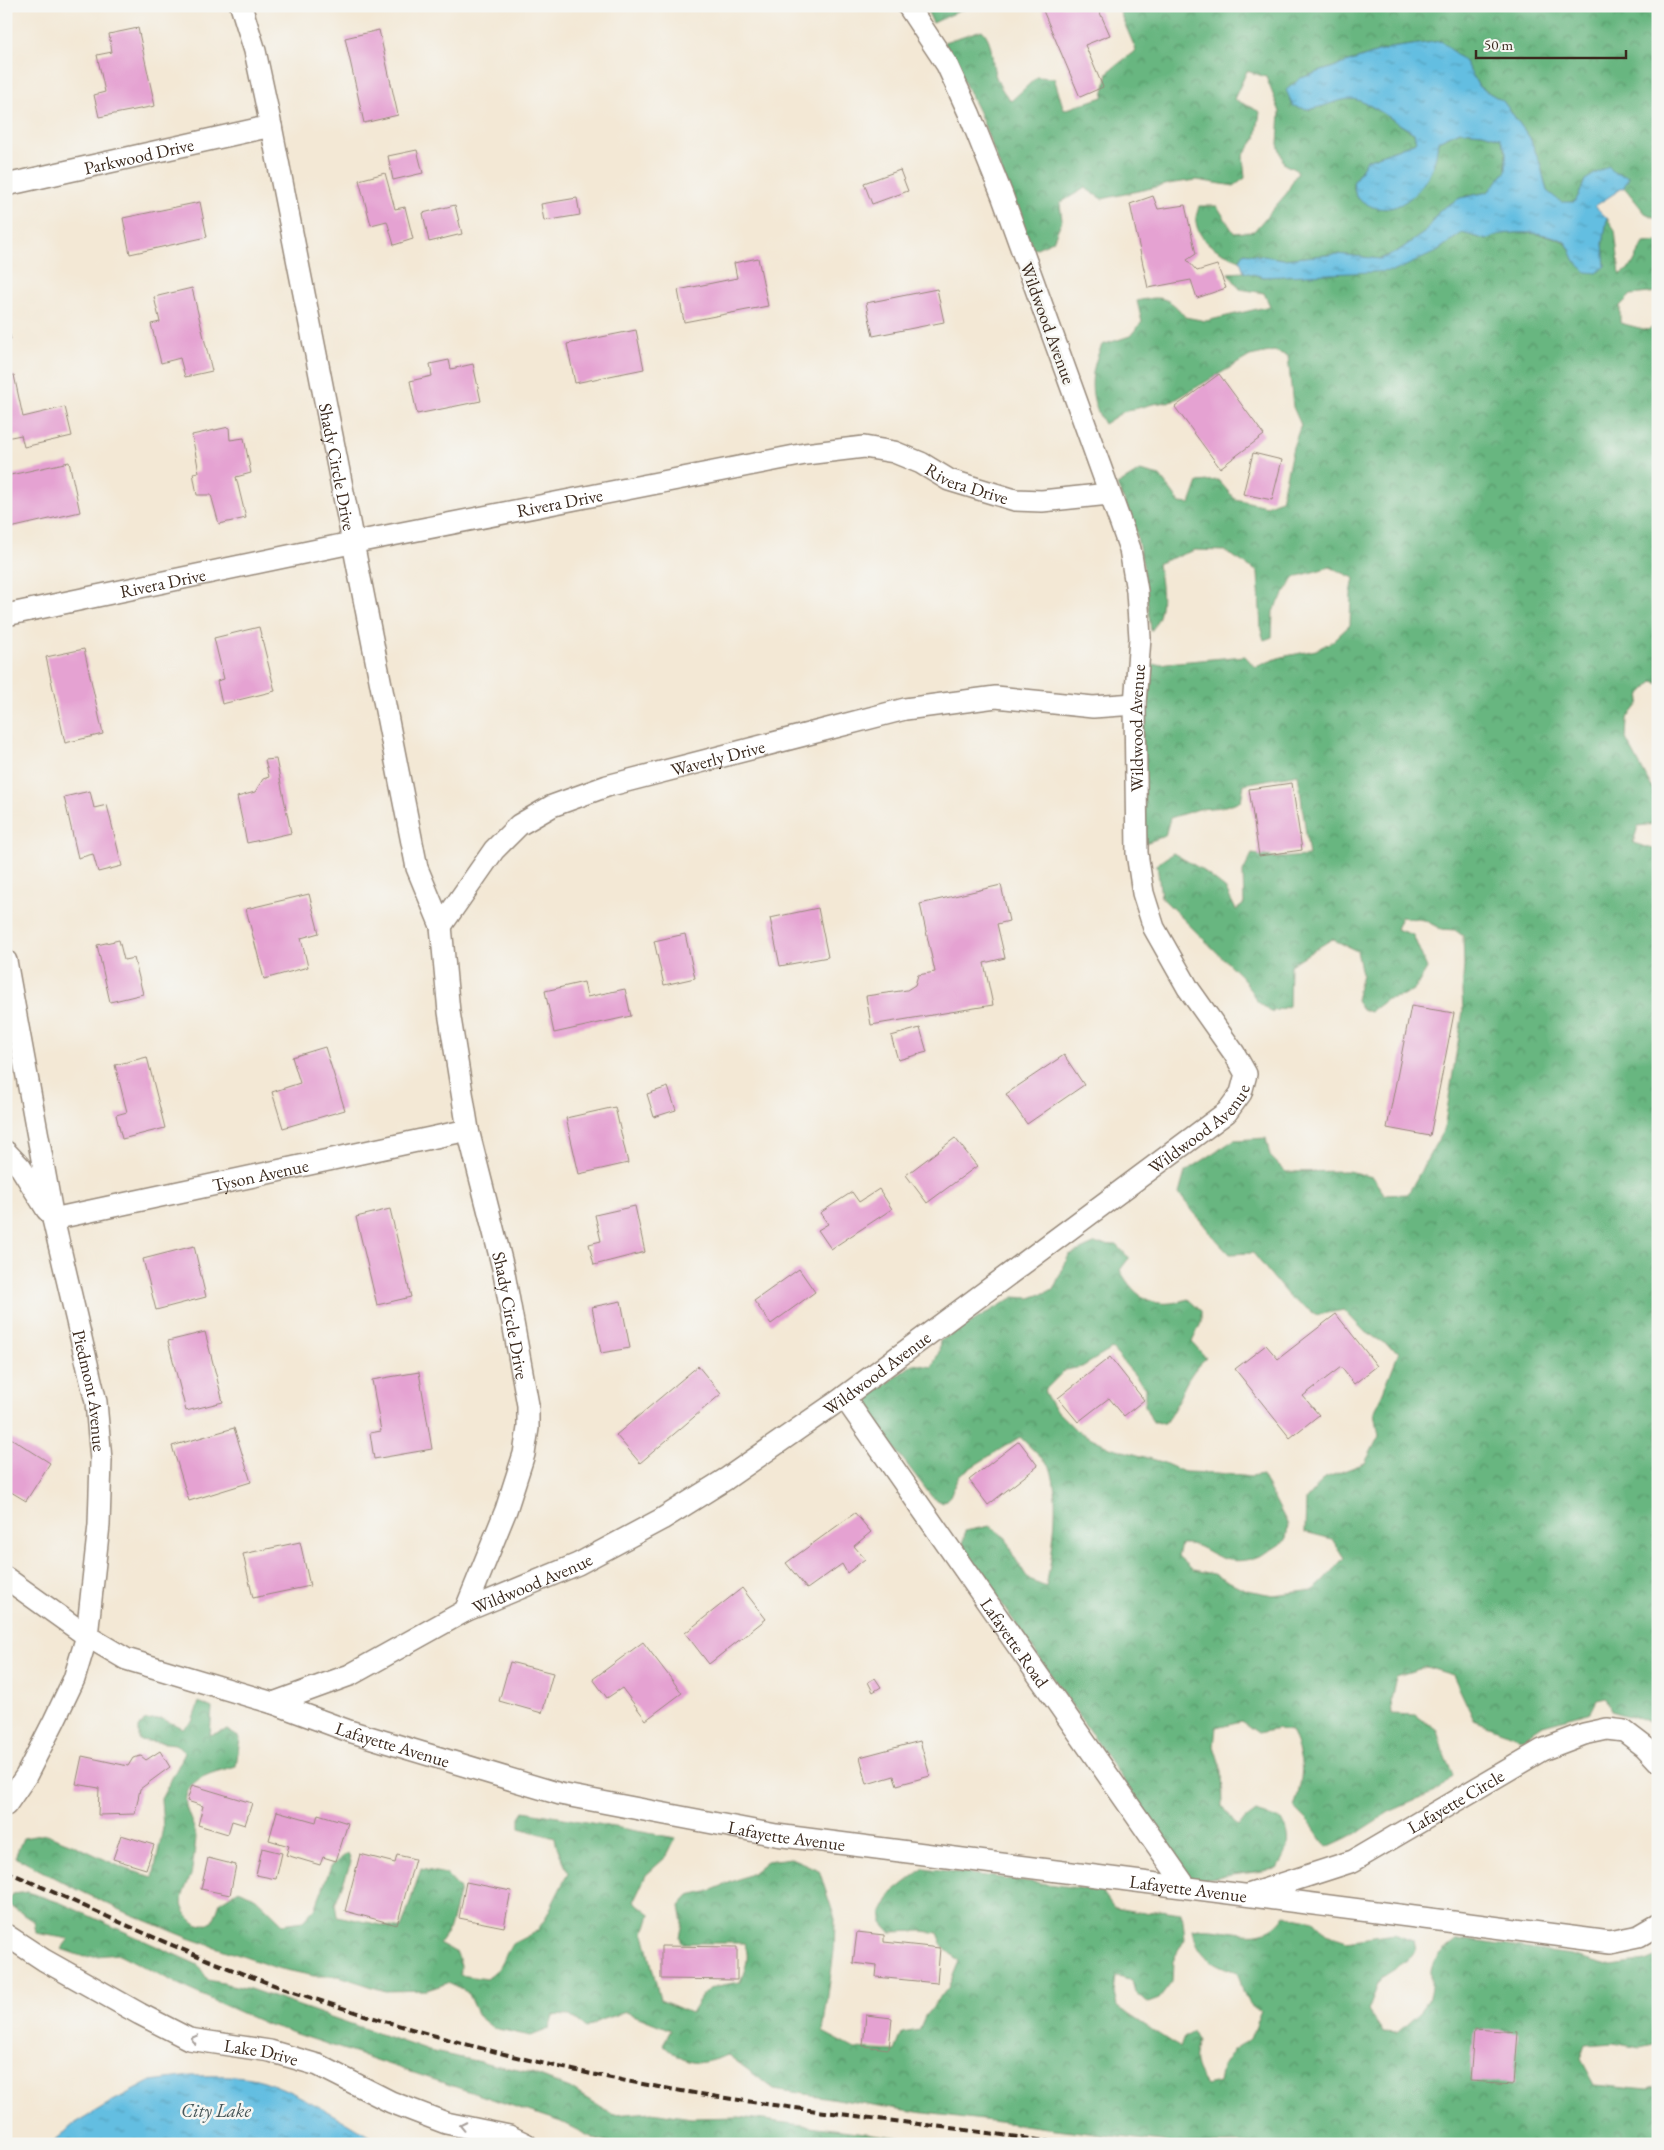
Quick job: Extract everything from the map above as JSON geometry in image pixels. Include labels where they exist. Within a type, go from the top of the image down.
[{"type":"street","name":"Shady Circle Drive","points":[[242,6],[255,51],[271,126],[417,868],[441,926],[449,1012],[468,1130],[503,1268],[528,1405],[528,1428],[524,1454],[506,1510],[465,1611]]},
{"type":"street","name":"Wildwood Avenue","points":[[273,1703],[350,1676],[465,1611],[578,1564],[662,1519],[726,1479],[844,1397],[1227,1112],[1241,1092],[1246,1074],[1234,1053],[1188,988],[1158,937],[1143,893],[1137,853],[1135,704],[1140,638],[1137,591],[1130,549],[1002,195],[969,113],[946,65],[908,6]]},
{"type":"street","name":"Parkwood Drive","points":[[6,185],[271,126]]},
{"type":"street","name":"Rivera Drive","points":[[6,615],[352,543],[804,454],[864,447],[894,452],[920,463],[950,480],[1015,500],[1067,500],[1109,494]]},
{"type":"street","name":"Waverly Drive","points":[[441,926],[494,850],[519,825],[552,806],[607,786],[905,709],[996,697],[1093,707],[1135,704]]},
{"type":"street","name":"Piedmont Avenue","points":[[6,961],[53,1219],[96,1402],[101,1460],[99,1525],[87,1636],[74,1679],[26,1776],[6,1806]]},
{"type":"street","name":"Tyson Avenue","points":[[53,1219],[468,1130]]},
{"type":"street","points":[[6,1152],[21,1168],[53,1219]]},
{"type":"street","name":"Lafayette Road","points":[[844,1397],[1186,1887]]},
{"type":"street","name":"Lafayette Avenue","points":[[6,1578],[87,1636],[126,1659],[273,1703],[349,1731],[560,1794],[776,1835],[1610,1942],[1639,1936],[1658,1925]]},
{"type":"street","name":"Lafayette Circle","points":[[1246,1896],[1353,1861],[1542,1750],[1584,1734],[1607,1729],[1624,1731],[1645,1747],[1658,1761]]},
{"type":"street","name":"Lake Drive","points":[[6,1935],[44,1960],[140,2014],[190,2038],[270,2051],[318,2065],[391,2102],[446,2123],[509,2136],[526,2144]]},
{"type":"green space","points":[[925,6],[970,6],[933,23]]},
{"type":"green space","points":[[1129,6],[1658,6],[1658,219],[1645,213],[1624,187],[1628,177],[1615,173],[1585,180],[1574,202],[1561,203],[1547,191],[1540,163],[1530,138],[1503,101],[1479,87],[1465,62],[1441,41],[1390,48],[1301,78],[1309,110],[1342,100],[1359,100],[1414,133],[1416,142],[1367,160],[1353,183],[1356,197],[1433,166],[1438,141],[1460,131],[1483,133],[1500,138],[1506,152],[1506,171],[1488,192],[1460,198],[1440,210],[1425,232],[1398,251],[1380,259],[1338,254],[1283,259],[1244,253],[1240,260],[1219,251],[1206,242],[1198,230],[1196,220],[1199,206],[1217,206],[1234,233],[1254,231],[1286,194],[1298,171],[1284,164],[1278,144],[1280,112],[1266,77],[1247,71],[1234,99],[1260,112],[1256,138],[1243,156],[1245,178],[1234,186],[1197,180],[1174,183],[1102,199],[1085,188],[1060,203],[1062,220],[1053,241],[1032,250],[979,112],[944,42],[982,30],[990,44],[997,79],[1011,101],[1037,77],[1054,78],[1064,110],[1103,97],[1108,72],[1136,50],[1120,13]]},
{"type":"green space","points":[[1607,218],[1615,230],[1620,275],[1631,267],[1644,243],[1658,241],[1658,292],[1631,295],[1620,306],[1620,323],[1647,330],[1658,326],[1658,684],[1654,681],[1641,694],[1639,704],[1627,719],[1626,739],[1658,799],[1658,822],[1638,826],[1633,843],[1653,849],[1658,848],[1658,1728],[1632,1716],[1611,1710],[1606,1698],[1597,1700],[1591,1712],[1543,1725],[1522,1739],[1474,1720],[1453,1675],[1426,1667],[1396,1676],[1391,1700],[1392,1714],[1416,1715],[1437,1731],[1453,1776],[1439,1790],[1389,1812],[1355,1834],[1327,1847],[1312,1826],[1294,1808],[1302,1769],[1299,1752],[1291,1731],[1278,1729],[1258,1733],[1241,1721],[1216,1727],[1214,1746],[1222,1771],[1223,1806],[1237,1826],[1256,1812],[1282,1820],[1288,1833],[1288,1845],[1287,1851],[1277,1869],[1191,1879],[963,1547],[965,1531],[990,1526],[1006,1538],[1013,1555],[1029,1580],[1046,1587],[1053,1544],[1055,1510],[1055,1494],[1050,1467],[1020,1437],[959,1475],[950,1496],[943,1503],[932,1497],[889,1441],[868,1409],[870,1396],[913,1364],[932,1367],[939,1352],[940,1341],[1014,1297],[1030,1298],[1053,1290],[1069,1255],[1094,1244],[1117,1245],[1129,1258],[1120,1270],[1133,1289],[1140,1295],[1157,1303],[1177,1302],[1188,1299],[1201,1311],[1201,1323],[1192,1342],[1206,1358],[1192,1374],[1165,1423],[1153,1423],[1145,1406],[1145,1387],[1112,1349],[1082,1367],[1065,1370],[1044,1391],[1053,1407],[1077,1431],[1110,1447],[1162,1462],[1184,1472],[1218,1473],[1250,1477],[1262,1475],[1288,1525],[1286,1540],[1262,1555],[1245,1560],[1236,1561],[1217,1556],[1192,1544],[1181,1544],[1178,1556],[1193,1570],[1214,1574],[1246,1590],[1273,1595],[1314,1590],[1344,1558],[1332,1539],[1305,1532],[1306,1499],[1325,1478],[1365,1463],[1379,1436],[1375,1412],[1399,1352],[1364,1331],[1344,1310],[1317,1315],[1290,1298],[1253,1253],[1230,1254],[1179,1194],[1185,1172],[1234,1140],[1266,1138],[1270,1156],[1286,1172],[1348,1171],[1372,1177],[1385,1195],[1408,1194],[1444,1129],[1463,1011],[1463,936],[1455,930],[1441,929],[1424,920],[1401,917],[1396,929],[1413,935],[1427,968],[1416,988],[1403,996],[1387,999],[1370,1012],[1362,1009],[1356,1000],[1362,974],[1357,951],[1332,939],[1290,965],[1289,1006],[1271,1012],[1257,1001],[1243,978],[1161,897],[1157,864],[1173,853],[1199,868],[1225,888],[1236,910],[1244,904],[1243,872],[1252,854],[1277,858],[1309,856],[1298,774],[1244,784],[1241,801],[1222,807],[1199,809],[1170,818],[1165,836],[1145,843],[1141,709],[1149,666],[1245,656],[1255,667],[1281,657],[1316,650],[1333,641],[1350,625],[1351,594],[1354,578],[1330,567],[1295,577],[1273,611],[1272,637],[1264,640],[1261,630],[1258,572],[1225,551],[1195,550],[1158,563],[1162,599],[1159,616],[1151,631],[1143,566],[1134,523],[1117,485],[1140,471],[1160,476],[1180,503],[1190,504],[1198,482],[1218,480],[1235,499],[1266,506],[1281,500],[1293,447],[1301,425],[1293,407],[1288,356],[1274,351],[1250,356],[1173,401],[1123,412],[1104,424],[1093,395],[1092,385],[1095,365],[1102,345],[1130,336],[1142,322],[1137,301],[1152,298],[1164,299],[1180,310],[1185,317],[1206,321],[1270,306],[1264,293],[1240,289],[1228,273],[1244,272],[1264,277],[1434,253],[1462,233],[1487,240],[1493,236],[1513,233],[1547,236],[1566,243],[1576,262],[1605,266],[1603,244]]},
{"type":"green space","points":[[199,1702],[212,1708],[210,1735],[227,1730],[240,1738],[236,1766],[204,1776],[193,1784],[186,1795],[186,1807],[196,1837],[191,1875],[182,1901],[183,1907],[190,1919],[198,1925],[213,1922],[220,1902],[239,1890],[256,1898],[283,1924],[303,1921],[316,1907],[331,1866],[348,1853],[351,1862],[335,1904],[337,1916],[401,1929],[421,1869],[446,1874],[460,1889],[450,1928],[439,1943],[457,1953],[461,1966],[460,1975],[486,1979],[498,1969],[512,1944],[537,1931],[568,1873],[555,1838],[520,1828],[520,1817],[524,1811],[676,1838],[667,1856],[646,1875],[634,1901],[650,1914],[644,1933],[660,2000],[691,2013],[701,1997],[710,1989],[740,1982],[744,1972],[747,1953],[744,1943],[682,1943],[680,1937],[683,1923],[680,1906],[689,1896],[707,1892],[751,1874],[767,1861],[791,1858],[819,1870],[835,1919],[834,1951],[823,2032],[855,2049],[895,2051],[902,2033],[919,2030],[925,2016],[948,1988],[959,1961],[944,1948],[938,1933],[922,1931],[890,1932],[882,1923],[882,1912],[892,1893],[924,1868],[1102,1891],[1114,1908],[1145,1913],[1160,1910],[1182,1913],[1185,1939],[1173,1960],[1172,1982],[1159,1999],[1148,2003],[1135,1992],[1132,1981],[1116,1976],[1114,1992],[1117,2007],[1180,2048],[1184,2037],[1193,2032],[1198,2040],[1195,2064],[1206,2085],[1219,2082],[1222,2067],[1233,2050],[1250,2039],[1261,2010],[1246,2000],[1237,1972],[1220,1966],[1203,1953],[1198,1946],[1193,1930],[1206,1929],[1255,1933],[1266,1931],[1276,1925],[1285,1915],[1314,1921],[1326,1934],[1347,1941],[1394,1934],[1414,1941],[1416,1950],[1407,1961],[1381,1977],[1368,2010],[1383,2032],[1397,2033],[1417,2015],[1427,2002],[1432,1966],[1442,1953],[1458,1939],[1571,1955],[1611,1966],[1646,1961],[1658,1956],[1658,2044],[1640,2048],[1613,2043],[1585,2045],[1580,2059],[1594,2085],[1648,2090],[1658,2087],[1658,2144],[1178,2144],[917,2112],[774,2089],[728,2055],[700,2062],[693,2062],[679,2057],[663,2044],[671,2030],[626,2012],[601,2020],[586,2028],[570,2016],[553,2015],[549,2029],[531,2036],[493,2028],[478,2016],[467,1992],[448,1983],[427,1990],[385,1991],[339,1976],[314,1976],[277,1968],[189,1938],[125,1912],[15,1857],[23,1838],[46,1834],[123,1868],[153,1877],[163,1828],[161,1799],[185,1753],[175,1744],[139,1740],[139,1728],[144,1721],[162,1719],[183,1728],[192,1722]]},
{"type":"green space","points":[[28,1892],[61,1903],[198,1965],[208,1980],[250,1989],[429,2051],[532,2073],[570,2088],[613,2115],[652,2112],[691,2118],[740,2117],[950,2144],[610,2144],[597,2140],[561,2122],[264,2023],[188,1989],[119,1954],[84,1957],[61,1949],[69,1939],[36,1933],[34,1921],[6,1903],[13,1894]]},
{"type":"water","points":[[1441,41],[1465,62],[1479,87],[1503,101],[1530,138],[1540,163],[1547,191],[1561,202],[1574,202],[1585,180],[1608,166],[1615,173],[1629,177],[1624,187],[1595,206],[1607,218],[1603,244],[1605,266],[1597,273],[1586,272],[1575,261],[1566,243],[1551,236],[1514,233],[1493,236],[1487,240],[1462,233],[1434,253],[1395,271],[1264,277],[1244,272],[1240,260],[1244,253],[1283,259],[1338,254],[1380,259],[1398,251],[1425,232],[1440,210],[1460,198],[1488,192],[1506,171],[1506,152],[1500,138],[1483,133],[1460,131],[1438,141],[1436,155],[1428,177],[1416,193],[1392,208],[1373,207],[1356,197],[1353,183],[1367,160],[1416,142],[1414,133],[1373,107],[1356,100],[1345,100],[1313,109],[1293,106],[1286,90],[1301,78],[1390,48]]},
{"type":"water","name":"City Lake","points":[[191,2076],[238,2076],[264,2081],[309,2101],[382,2144],[51,2144],[74,2124],[151,2081]]},
{"type":"building","points":[[1041,6],[1097,6],[1110,35],[1085,45],[1103,87],[1080,97]]},
{"type":"building","points":[[138,28],[155,106],[99,117],[94,95],[105,92],[97,55],[112,52],[109,34]]},
{"type":"building","points":[[379,30],[398,115],[364,123],[345,38]]},
{"type":"building","points":[[417,150],[423,173],[393,180],[388,156]]},
{"type":"building","points":[[900,170],[908,191],[872,204],[864,183]]},
{"type":"building","points":[[385,173],[395,209],[405,207],[413,239],[394,245],[387,221],[371,225],[359,180]]},
{"type":"building","points":[[1153,196],[1158,209],[1185,205],[1196,254],[1187,260],[1197,271],[1217,265],[1226,288],[1197,298],[1191,280],[1148,288],[1130,204]]},
{"type":"building","points":[[577,198],[580,215],[544,221],[541,204]]},
{"type":"building","points":[[200,202],[207,237],[130,254],[123,218]]},
{"type":"building","points":[[455,205],[462,234],[429,242],[423,213]]},
{"type":"building","points":[[758,258],[768,306],[684,322],[678,290],[737,278],[734,263]]},
{"type":"building","points":[[192,288],[212,371],[185,377],[180,358],[161,363],[151,324],[160,322],[154,297]]},
{"type":"building","points":[[937,289],[944,322],[873,336],[866,303]]},
{"type":"building","points":[[6,323],[11,339],[6,341]]},
{"type":"building","points":[[636,330],[644,369],[575,383],[567,344]]},
{"type":"building","points":[[449,360],[451,369],[473,364],[481,401],[417,414],[410,381],[432,376],[430,364]]},
{"type":"building","points":[[1219,374],[1264,435],[1220,468],[1175,407]]},
{"type":"building","points":[[14,375],[23,417],[65,407],[72,436],[24,447],[21,435],[6,438],[6,377]]},
{"type":"building","points":[[229,427],[230,440],[244,438],[251,473],[236,477],[246,518],[219,524],[211,495],[197,495],[193,473],[199,472],[192,435]]},
{"type":"building","points":[[1253,453],[1282,460],[1272,500],[1243,494]]},
{"type":"building","points":[[69,462],[80,512],[6,529],[6,476]]},
{"type":"building","points":[[259,627],[275,691],[222,704],[217,681],[224,679],[214,638]]},
{"type":"building","points":[[84,649],[103,734],[65,743],[46,657]]},
{"type":"building","points":[[276,759],[291,833],[247,843],[237,797],[255,792],[263,779],[269,777],[265,760]]},
{"type":"building","points":[[1292,783],[1302,850],[1259,856],[1249,789]]},
{"type":"building","points":[[90,791],[94,808],[107,805],[122,866],[98,872],[93,854],[78,858],[64,797]]},
{"type":"building","points":[[1001,885],[1009,921],[997,924],[1005,958],[984,963],[993,1005],[871,1025],[866,996],[907,990],[915,985],[918,975],[935,972],[920,904]]},
{"type":"building","points":[[309,894],[319,933],[301,938],[308,967],[264,979],[246,909]]},
{"type":"building","points":[[818,908],[828,957],[780,966],[770,918]]},
{"type":"building","points":[[685,934],[695,978],[664,985],[654,941]]},
{"type":"building","points":[[119,940],[124,960],[134,958],[143,994],[110,1002],[97,945]]},
{"type":"building","points":[[584,982],[587,997],[625,989],[631,1016],[554,1033],[545,991]]},
{"type":"building","points":[[1411,1006],[1454,1013],[1430,1136],[1387,1128]]},
{"type":"building","points":[[920,1028],[927,1052],[898,1060],[891,1036]]},
{"type":"building","points":[[325,1047],[345,1110],[283,1128],[272,1092],[300,1083],[292,1057]]},
{"type":"building","points":[[1064,1055],[1084,1085],[1027,1124],[1006,1094]]},
{"type":"building","points":[[147,1057],[165,1128],[122,1139],[116,1115],[127,1112],[115,1065]]},
{"type":"building","points":[[668,1087],[676,1110],[654,1117],[647,1094]]},
{"type":"building","points":[[615,1107],[628,1163],[579,1174],[566,1118]]},
{"type":"building","points":[[955,1138],[977,1166],[927,1203],[906,1175]]},
{"type":"building","points":[[879,1189],[892,1209],[831,1249],[818,1230],[828,1224],[820,1213],[852,1192],[859,1202]]},
{"type":"building","points":[[635,1206],[645,1252],[594,1265],[589,1244],[601,1241],[595,1215]]},
{"type":"building","points":[[390,1209],[411,1297],[377,1305],[356,1217]]},
{"type":"building","points":[[194,1246],[206,1297],[156,1310],[143,1259]]},
{"type":"building","points":[[799,1269],[815,1292],[771,1324],[754,1301]]},
{"type":"building","points":[[621,1301],[630,1348],[601,1353],[592,1307]]},
{"type":"building","points":[[1336,1314],[1377,1366],[1354,1384],[1341,1367],[1303,1396],[1319,1415],[1290,1438],[1235,1369],[1266,1345],[1278,1359]]},
{"type":"building","points":[[205,1332],[223,1402],[186,1411],[168,1341]]},
{"type":"building","points":[[6,1347],[11,1359],[6,1361]]},
{"type":"building","points":[[1110,1357],[1144,1400],[1124,1416],[1109,1398],[1078,1422],[1058,1398]]},
{"type":"building","points":[[698,1366],[721,1394],[640,1463],[616,1435]]},
{"type":"building","points":[[419,1372],[432,1449],[374,1459],[370,1433],[381,1431],[372,1380]]},
{"type":"building","points":[[234,1428],[251,1482],[189,1501],[172,1446]]},
{"type":"building","points":[[6,1435],[50,1463],[26,1501],[6,1489]]},
{"type":"building","points":[[1019,1441],[1038,1466],[988,1505],[969,1480]]},
{"type":"building","points":[[855,1513],[871,1532],[854,1546],[865,1559],[847,1573],[842,1564],[807,1589],[786,1563]]},
{"type":"building","points":[[300,1542],[310,1586],[253,1598],[243,1554]]},
{"type":"building","points":[[742,1588],[766,1619],[709,1664],[685,1633]]},
{"type":"building","points":[[643,1642],[682,1693],[646,1720],[622,1688],[607,1698],[593,1679]]},
{"type":"building","points":[[510,1662],[553,1673],[542,1713],[499,1701]]},
{"type":"building","points":[[875,1678],[881,1687],[873,1692],[868,1682]]},
{"type":"building","points":[[920,1741],[930,1776],[897,1785],[894,1776],[867,1784],[860,1757]]},
{"type":"building","points":[[160,1751],[170,1767],[140,1789],[135,1814],[98,1815],[99,1788],[76,1784],[82,1756],[128,1766],[133,1758],[141,1756],[146,1760]]},
{"type":"building","points":[[192,1785],[252,1803],[245,1825],[232,1821],[228,1834],[198,1825],[203,1806],[187,1801]]},
{"type":"building","points":[[277,1811],[316,1822],[318,1814],[348,1823],[336,1861],[323,1857],[320,1865],[286,1855],[289,1846],[269,1840]]},
{"type":"building","points":[[121,1835],[154,1845],[146,1869],[113,1859]]},
{"type":"building","points":[[262,1848],[282,1853],[276,1879],[256,1875]]},
{"type":"building","points":[[360,1854],[395,1863],[397,1855],[415,1859],[397,1925],[345,1911]]},
{"type":"building","points":[[208,1858],[236,1865],[230,1895],[201,1889]]},
{"type":"building","points":[[466,1882],[511,1891],[504,1927],[459,1918]]},
{"type":"building","points":[[857,1932],[884,1935],[884,1942],[940,1948],[937,1983],[876,1977],[877,1966],[853,1963]]},
{"type":"building","points":[[661,1946],[737,1947],[737,1980],[661,1979]]},
{"type":"building","points":[[866,2015],[892,2018],[889,2049],[863,2046]]},
{"type":"building","points":[[1474,2029],[1518,2032],[1514,2084],[1470,2081]]},
{"type":"railway","points":[[6,1871],[164,1942],[260,1980],[390,2023],[478,2047],[566,2069],[667,2089],[1065,2144]]}]
